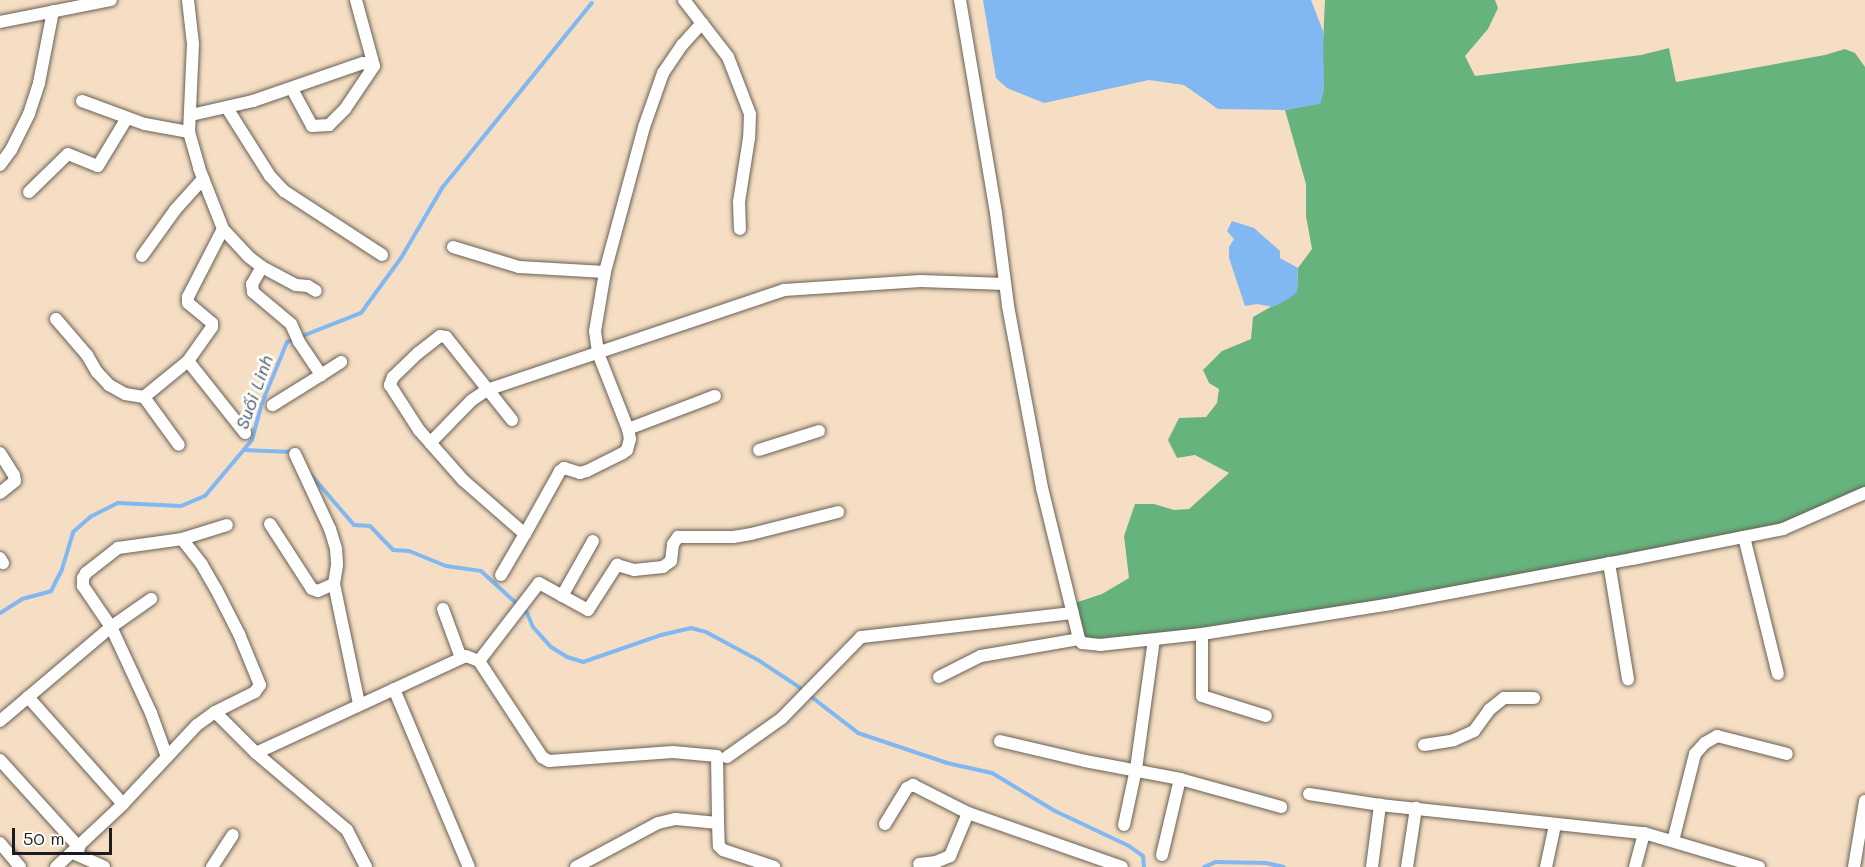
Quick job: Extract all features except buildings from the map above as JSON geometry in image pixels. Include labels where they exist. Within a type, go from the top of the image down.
[{"type":"street","points":[[0,22],[111,0]]},
{"type":"street","points":[[189,0],[193,44],[189,132],[203,179],[223,230],[262,267],[296,285],[308,286],[316,291]]},
{"type":"street","points":[[292,89],[312,126],[329,125],[345,109],[374,66],[356,0]]},
{"type":"street","points":[[684,0],[728,57],[750,114],[749,138],[739,202],[740,229]]},
{"type":"street","points":[[960,0],[1005,284],[1042,488],[1079,639],[1087,645],[1202,634],[1391,604],[1744,537],[1783,529],[1865,493]]},
{"type":"street","points":[[0,165],[11,150],[29,114],[39,83],[53,11]]},
{"type":"street","points":[[501,575],[560,471],[564,468],[580,473],[587,471],[627,450],[630,439],[628,429],[598,353],[596,313],[644,127],[663,73],[682,45],[702,23]]},
{"type":"street","points":[[191,115],[227,108],[292,89],[310,80],[363,63],[374,66]]},
{"type":"street","points":[[82,101],[127,118],[189,132]]},
{"type":"street","points":[[227,108],[270,176],[284,191],[382,255]]},
{"type":"street","points":[[29,192],[68,154],[98,166],[127,118]]},
{"type":"street","points":[[142,256],[175,210],[203,179]]},
{"type":"street","points":[[144,397],[188,361],[212,327],[212,323],[188,303],[188,297],[223,230]]},
{"type":"street","points":[[453,247],[519,267],[605,272]]},
{"type":"street","points":[[262,267],[251,288],[291,324],[299,342],[321,375]]},
{"type":"street","points":[[430,443],[472,400],[487,390],[784,290],[921,281],[1005,284]]},
{"type":"street","points":[[56,319],[109,385],[125,394],[144,397],[179,445]]},
{"type":"street","points":[[512,420],[446,337],[440,336],[418,353],[393,377],[390,385],[392,392],[430,443],[463,480],[525,534]]},
{"type":"street","points":[[188,361],[245,433]]},
{"type":"street","points":[[273,405],[341,362]]},
{"type":"street","points":[[628,429],[715,396]]},
{"type":"street","points":[[759,450],[819,431]]},
{"type":"street","points":[[0,453],[14,474],[15,481],[0,493]]},
{"type":"street","points":[[295,454],[330,529],[336,549],[337,564],[334,584],[359,704]]},
{"type":"street","points":[[479,661],[539,584],[588,610],[616,565],[634,570],[663,567],[671,561],[673,544],[678,537],[733,537],[838,512]]},
{"type":"street","points":[[270,524],[312,589],[318,591],[334,584]]},
{"type":"street","points":[[167,757],[151,713],[111,627],[83,586],[86,573],[118,548],[182,539],[227,525]]},
{"type":"street","points":[[1744,537],[1778,674]]},
{"type":"street","points":[[56,867],[123,804],[197,725],[215,712],[255,692],[260,685],[239,634],[216,589],[202,565],[182,539]]},
{"type":"street","points":[[562,596],[593,541]]},
{"type":"street","points":[[1609,563],[1628,679]]},
{"type":"street","points":[[0,721],[111,627],[152,599]]},
{"type":"street","points":[[443,609],[461,658]]},
{"type":"street","points":[[727,757],[782,718],[861,637],[1073,613]]},
{"type":"street","points":[[1202,634],[1202,696],[1266,716]]},
{"type":"street","points":[[939,677],[981,656],[1079,639]]},
{"type":"street","points":[[1124,825],[1136,769],[1154,640]]},
{"type":"street","points":[[256,753],[466,656],[479,661],[542,757],[549,761],[674,752],[717,756],[719,846],[723,850],[774,867]]},
{"type":"street","points":[[394,689],[470,867]]},
{"type":"street","points":[[28,697],[123,804]]},
{"type":"street","points":[[1424,745],[1454,740],[1474,731],[1489,710],[1504,698],[1534,698]]},
{"type":"street","points":[[215,712],[256,753],[347,830],[366,867]]},
{"type":"street","points":[[1673,841],[1695,754],[1705,743],[1717,736],[1787,754]]},
{"type":"street","points":[[1000,741],[1085,761],[1180,779],[1281,807]]},
{"type":"street","points":[[0,760],[76,850],[104,867]]},
{"type":"street","points":[[1162,855],[1180,779]]},
{"type":"street","points":[[885,824],[909,786],[968,813],[1122,867]]},
{"type":"street","points":[[1309,794],[1380,805],[1644,833],[1673,841],[1734,864],[1759,867]]},
{"type":"street","points":[[1854,867],[1865,801]]},
{"type":"street","points":[[1372,867],[1380,805]]},
{"type":"street","points":[[1407,867],[1416,808]]},
{"type":"street","points":[[919,864],[936,862],[950,856],[968,813]]},
{"type":"street","points":[[576,867],[658,824],[676,819],[718,823]]},
{"type":"street","points":[[1546,867],[1555,825]]},
{"type":"street","points":[[1635,867],[1644,833]]},
{"type":"street","points":[[212,867],[233,835]]},
{"type":"street","points":[[0,843],[18,866]]},
{"type":"green space","points":[[1325,0],[1495,0],[1498,8],[1488,29],[1465,56],[1475,76],[1641,55],[1669,48],[1676,82],[1825,55],[1845,49],[1855,53],[1865,67],[1865,488],[1781,525],[1388,600],[1201,629],[1085,640],[1075,603],[1102,594],[1129,578],[1124,536],[1135,504],[1154,504],[1174,510],[1189,509],[1229,473],[1195,455],[1177,458],[1168,440],[1179,418],[1206,417],[1217,403],[1219,389],[1209,383],[1203,370],[1222,351],[1251,339],[1253,317],[1297,292],[1298,268],[1312,249],[1306,216],[1306,184],[1285,110],[1320,103],[1324,89],[1322,65]]},
{"type":"water","points":[[983,0],[1311,0],[1323,31],[1324,89],[1320,104],[1285,110],[1218,109],[1184,85],[1149,80],[1044,103],[1007,88],[996,78]]},
{"type":"water","points":[[1232,221],[1254,228],[1280,251],[1280,258],[1298,268],[1297,292],[1290,298],[1273,307],[1257,304],[1245,306],[1229,258],[1229,247],[1234,239],[1227,231]]},
{"type":"waterway","name":"Suối Linh","points":[[0,613],[22,599],[51,591],[62,569],[73,532],[90,517],[118,503],[181,506],[205,496],[252,440],[262,403],[287,342],[361,313],[401,258],[442,188],[592,3]]},
{"type":"waterway","points":[[244,450],[293,452]]},
{"type":"waterway","points":[[311,475],[354,525],[370,526],[393,550],[409,551],[446,566],[481,571],[527,613],[533,627],[551,647],[567,657],[583,662],[661,635],[691,628],[706,632],[758,660],[796,685],[858,733],[947,763],[992,773],[1055,811],[1129,846],[1143,856],[1144,867]]},
{"type":"waterway","points":[[1204,867],[1216,862],[1266,863],[1284,867]]}]
